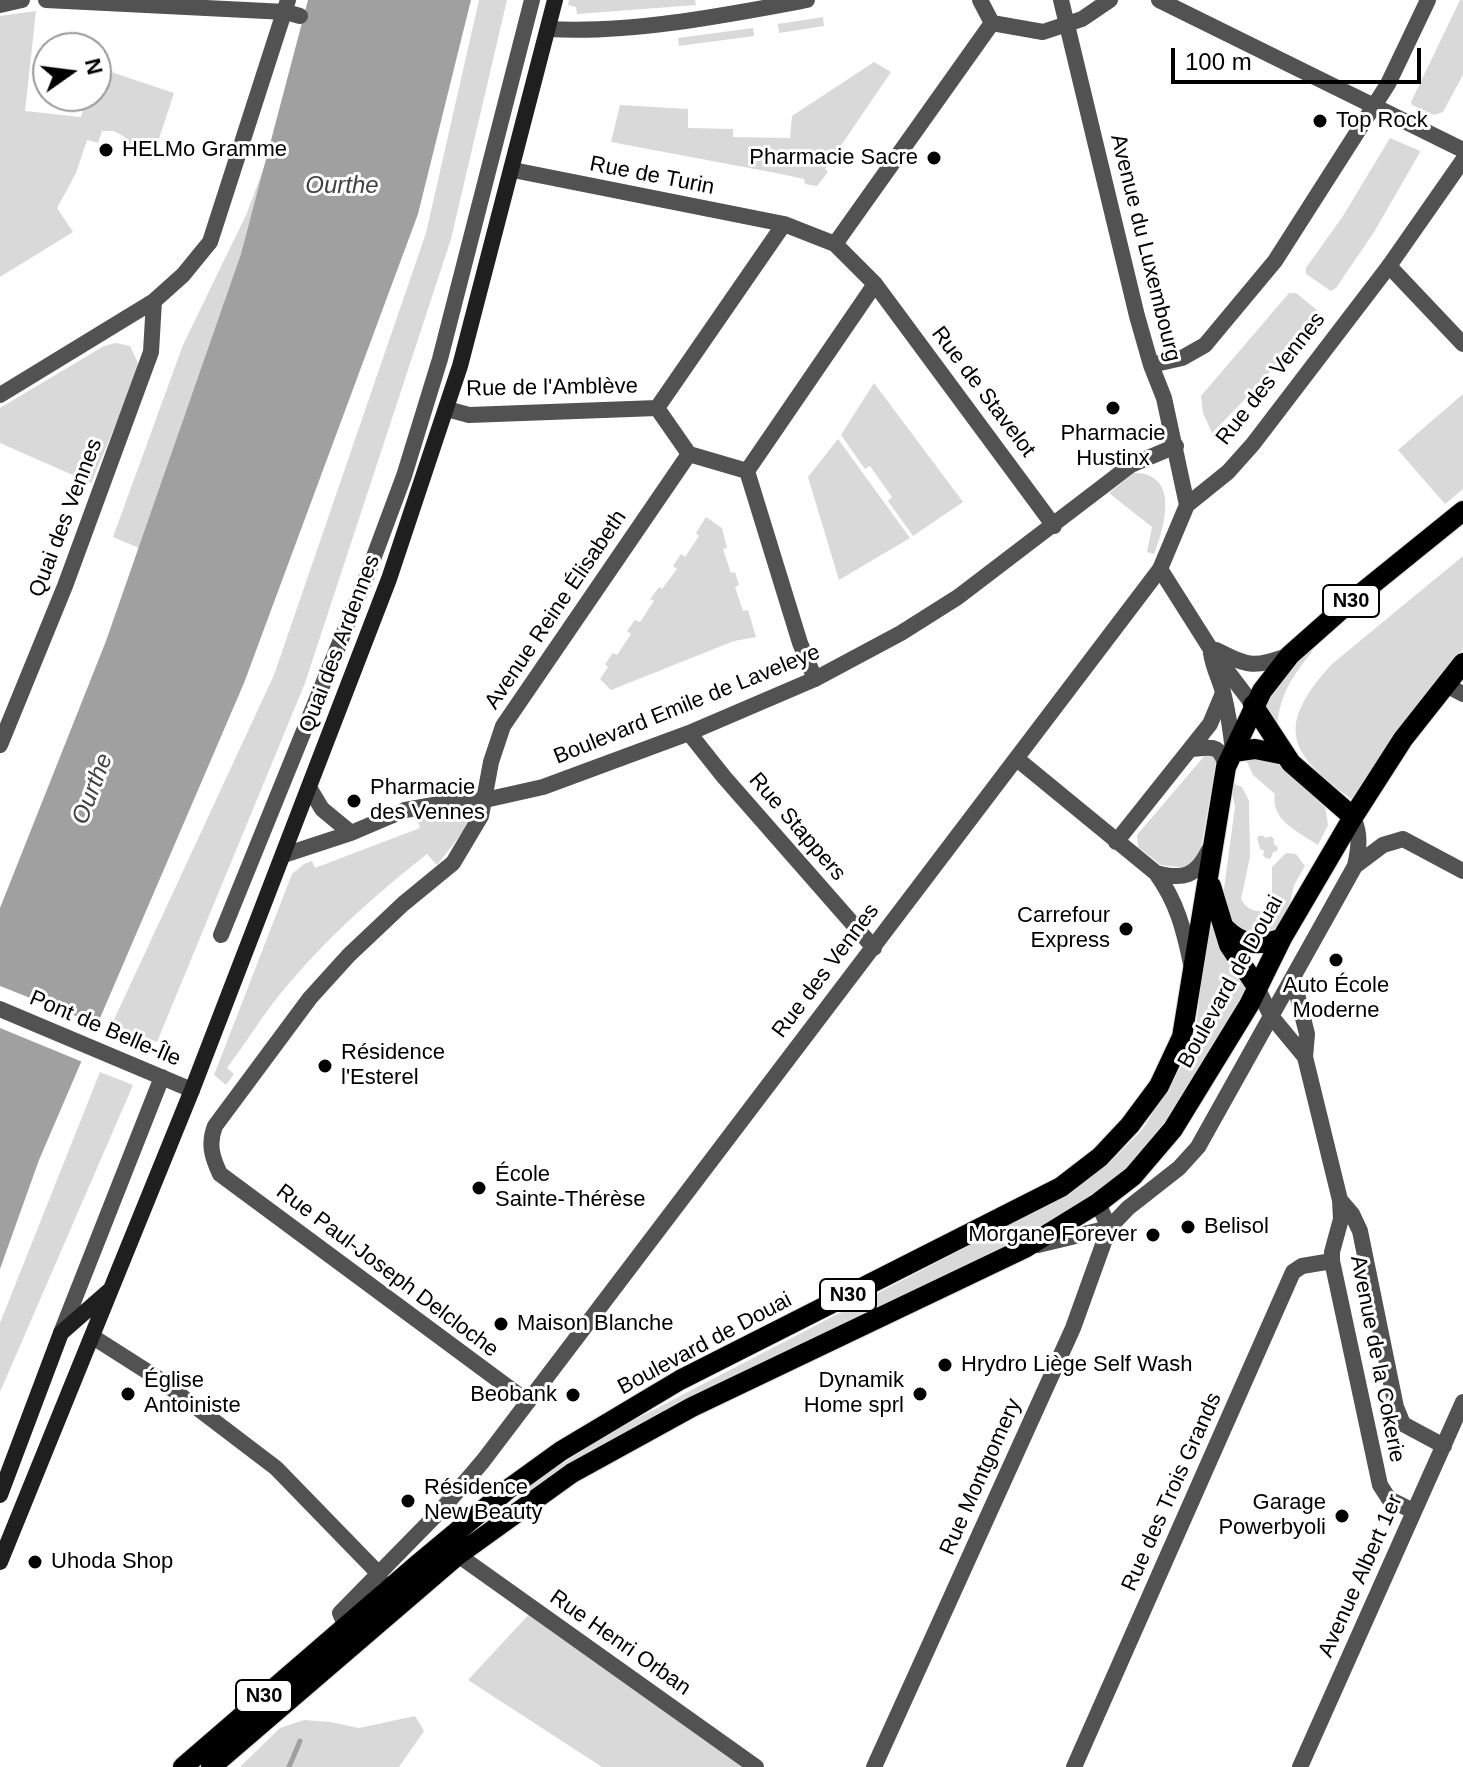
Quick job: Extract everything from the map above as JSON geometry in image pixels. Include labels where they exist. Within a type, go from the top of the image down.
[{"type":"main road","name":"Quai des Ardennes","points":[[0,1562],[192,1090],[389,579],[447,409],[513,170],[555,0]]},
{"type":"main road","name":"N30","points":[[1253,705],[1290,655],[1463,511]]},
{"type":"main road","name":"N30","points":[[1353,817],[1403,739],[1463,663]]},
{"type":"main road","points":[[1253,705],[1291,763],[1353,817]]},
{"type":"main road","name":"Boulevard de Douai","points":[[345,1625],[507,1490],[561,1451],[680,1380],[1061,1187],[1100,1157],[1130,1125],[1159,1086],[1182,1037],[1229,759],[1253,705]]},
{"type":"main road","points":[[1229,759],[1255,749],[1285,755]]},
{"type":"main road","name":"Boulevard de Douai","points":[[458,1555],[572,1473],[692,1407],[1025,1248],[1098,1203],[1133,1176],[1173,1129],[1245,1011],[1282,938],[1353,817]]},
{"type":"main road","points":[[1209,870],[1229,945],[1257,987]]},
{"type":"main road","points":[[1222,925],[1242,942],[1270,943],[1282,938]]},
{"type":"main road","name":"Quai des Ardennes","points":[[0,1495],[61,1333],[114,1286]]},
{"type":"main road","name":"N30","points":[[211,1767],[458,1555]]},
{"type":"main road","name":"Rue des Vennes","points":[[183,1767],[345,1625]]},
{"type":"street","points":[[0,5],[22,0]]},
{"type":"street","points":[[0,395],[154,301],[183,275],[210,242],[291,9],[46,0]]},
{"type":"street","name":"Quai des Ardennes","points":[[221,935],[366,578],[404,476],[440,359],[532,0]]},
{"type":"street","points":[[548,29],[649,24],[807,0]]},
{"type":"street","points":[[980,0],[992,23]]},
{"type":"street","name":"Avenue du Luxembourg","points":[[1061,0],[1151,365],[1164,398],[1176,446],[1187,505]]},
{"type":"street","points":[[992,23],[1043,32],[1090,15],[1110,0]]},
{"type":"street","points":[[1159,0],[1463,150]]},
{"type":"street","points":[[1151,365],[1182,358],[1205,345],[1275,261],[1398,67],[1428,0]]},
{"type":"street","points":[[835,244],[992,23]]},
{"type":"street","name":"Rue des Vennes","points":[[345,1625],[340,1613],[380,1575],[473,1473],[528,1402],[1160,569],[1187,505],[1228,472],[1253,444],[1389,266],[1463,160]]},
{"type":"street","name":"Rue de Turin","points":[[513,170],[784,224]]},
{"type":"street","points":[[784,224],[835,244],[875,284],[747,471],[689,454],[657,408],[784,224]]},
{"type":"street","points":[[1389,266],[1463,344]]},
{"type":"street","name":"Rue de Stavelot","points":[[875,284],[1054,526]]},
{"type":"street","name":"Quai des Vennes","points":[[0,745],[65,586],[151,352],[154,301]]},
{"type":"street","name":"Rue de l'Amblève","points":[[447,409],[469,415],[657,408]]},
{"type":"street","name":"Boulevard Emile de Laveleye","points":[[284,855],[420,806],[485,800],[543,787],[689,733],[815,679],[901,633],[958,597],[1131,465],[1176,446]]},
{"type":"street","name":"Avenue Reine Élisabeth","points":[[485,800],[491,762],[503,726],[689,454]]},
{"type":"street","points":[[747,471],[800,643],[815,679]]},
{"type":"street","points":[[1160,569],[1210,648],[1253,705]]},
{"type":"street","points":[[1210,648],[1249,665],[1290,655]]},
{"type":"street","points":[[1210,648],[1213,668],[1223,693],[1229,759]]},
{"type":"street","points":[[1444,684],[1463,694]]},
{"type":"street","points":[[1116,842],[1216,717],[1223,693]]},
{"type":"street","name":"Rue Stappers","points":[[689,733],[874,948]]},
{"type":"street","points":[[1192,749],[1217,749],[1229,759]]},
{"type":"street","points":[[1017,759],[1156,873],[1175,878],[1190,874],[1204,861],[1213,844]]},
{"type":"street","points":[[310,789],[322,809],[351,833]]},
{"type":"street","name":"Rue Paul-Joseph Delcloche","points":[[485,800],[481,816],[453,863],[403,904],[349,955],[310,998],[215,1126],[211,1137],[212,1157],[220,1174],[528,1402]]},
{"type":"street","points":[[1098,1203],[1109,1228],[1128,1208],[1179,1168],[1198,1147],[1355,866],[1360,830],[1353,817]]},
{"type":"street","points":[[1355,866],[1383,845],[1403,839],[1463,871]]},
{"type":"street","name":"Boulevard de Douai","points":[[1156,873],[1170,893],[1181,918],[1193,975]]},
{"type":"street","name":"Avenue de la Cokerie","points":[[1293,978],[1307,1034],[1305,1057],[1340,1200],[1341,1219],[1332,1261],[1380,1485],[1389,1499],[1413,1511]]},
{"type":"street","name":"Avenue de la Cokerie","points":[[1257,987],[1271,1016],[1305,1057]]},
{"type":"street","name":"Pont de Belle-Île","points":[[0,1009],[192,1090]]},
{"type":"street","name":"Quai des Ardennes","points":[[61,1333],[162,1077]]},
{"type":"street","name":"Avenue de la Cokerie","points":[[1340,1200],[1352,1214],[1360,1231],[1396,1407],[1403,1424],[1444,1446]]},
{"type":"street","name":"Boulevard de Douai","points":[[1025,1248],[1109,1228]]},
{"type":"street","name":"Rue Montgomery","points":[[874,1767],[1073,1328],[1109,1228]]},
{"type":"street","name":"Rue des Trois Grands","points":[[1074,1767],[1293,1272],[1302,1266],[1332,1261]]},
{"type":"street","points":[[93,1337],[159,1379],[276,1468],[380,1575]]},
{"type":"street","name":"Avenue Albert 1er","points":[[1300,1767],[1463,1402]]},
{"type":"street","name":"Rue Henri Orban","points":[[458,1555],[756,1767]]},
{"type":"shaded area","points":[[479,0],[507,0],[451,239],[305,683],[157,1042],[112,1024],[274,675],[426,233]]},
{"type":"shaded area","points":[[569,0],[695,0],[696,5],[577,14],[576,7],[568,5]]},
{"type":"shaded area","points":[[1460,0],[1463,0],[1463,75],[1443,112],[1434,115],[1411,102]]},
{"type":"shaded area","points":[[36,11],[25,111],[81,117],[82,112],[112,112],[112,72],[174,93],[152,160],[121,150],[125,137],[114,131],[102,131],[98,143],[87,140],[76,173],[57,208],[73,232],[0,277],[0,16]]},
{"type":"shaded area","points":[[823,17],[824,26],[779,33],[778,24]]},
{"type":"shaded area","points":[[753,28],[754,36],[679,46],[678,38]]},
{"type":"shaded area","points":[[874,62],[891,72],[825,169],[828,172],[817,186],[805,184],[804,179],[781,174],[611,142],[620,105],[688,109],[688,128],[733,129],[733,137],[790,138],[792,116]]},
{"type":"shaded area","points":[[279,126],[217,357],[146,551],[113,537],[183,345],[247,213]]},
{"type":"shaded area","points":[[1390,138],[1420,151],[1419,154],[1374,232],[1331,291],[1306,274],[1306,268],[1343,216]]},
{"type":"shaded area","points":[[1289,293],[1296,293],[1318,311],[1260,384],[1212,433],[1203,413],[1201,396]]},
{"type":"shaded area","points":[[116,343],[130,346],[138,363],[132,386],[91,483],[0,443],[0,408],[104,346]]},
{"type":"shaded area","points":[[874,383],[963,502],[913,536],[888,501],[892,497],[870,466],[865,469],[841,435]]},
{"type":"shaded area","points":[[1463,394],[1463,489],[1445,504],[1398,450]]},
{"type":"shaded area","points":[[838,439],[910,538],[839,580],[808,477]]},
{"type":"shaded area","points":[[1134,473],[1149,475],[1158,482],[1163,492],[1165,517],[1154,554],[1147,552],[1152,527],[1109,493]]},
{"type":"shaded area","points":[[706,517],[722,528],[727,548],[723,549],[731,573],[735,572],[739,585],[735,587],[743,611],[748,610],[756,637],[734,641],[611,690],[600,679],[608,667],[605,664],[613,653],[617,655],[631,634],[627,631],[635,620],[640,622],[654,601],[650,599],[677,569],[673,566],[681,554],[685,557],[699,536],[696,533]]},
{"type":"shaded area","points":[[1463,556],[1463,650],[1404,722],[1353,800],[1315,769],[1303,754],[1297,739],[1296,723],[1302,706],[1313,686],[1332,664]]},
{"type":"shaded area","points":[[1310,649],[1312,652],[1292,679],[1283,698],[1277,730],[1263,705],[1280,679]]},
{"type":"shaded area","points":[[1206,754],[1213,755],[1216,762],[1200,854],[1187,868],[1161,865],[1138,847],[1137,835]]},
{"type":"shaded area","points":[[1255,757],[1277,760],[1325,806],[1328,825],[1318,845],[1281,818],[1275,794],[1253,775],[1246,760]]},
{"type":"shaded area","points":[[1230,782],[1242,787],[1249,801],[1250,857],[1241,899],[1244,903],[1254,910],[1272,911],[1272,867],[1286,853],[1296,854],[1305,866],[1294,885],[1282,926],[1266,935],[1245,932],[1229,921],[1223,896],[1235,807]]},
{"type":"shaded area","points":[[441,813],[468,813],[471,817],[437,865],[427,854],[365,906],[308,962],[273,1003],[227,1068],[234,1074],[226,1085],[214,1075],[292,874],[312,861],[315,868],[420,828],[417,818]]},
{"type":"shaded area","points":[[1262,835],[1266,838],[1271,836],[1278,847],[1268,859],[1263,856],[1264,851],[1260,849],[1257,837]]},
{"type":"shaded area","points":[[1211,922],[1220,948],[1248,991],[1188,1096],[1121,1179],[1075,1212],[518,1502],[519,1492],[611,1432],[1072,1192],[1111,1161],[1142,1130],[1183,1064],[1196,1027],[1207,933]]},
{"type":"shaded area","points":[[100,1072],[133,1085],[0,1392],[0,1323]]},
{"type":"shaded area","points":[[533,1610],[754,1767],[602,1767],[468,1680]]},
{"type":"shaded area","points":[[415,1716],[424,1731],[399,1767],[240,1767],[280,1728],[304,1720],[359,1728]]},
{"type":"water","name":"Ourthe","points":[[308,0],[471,0],[418,214],[244,683],[39,1160],[0,1269],[0,908],[106,641],[241,254]]},
{"type":"pier","points":[[0,986],[101,1026],[85,1063],[0,1028]]},
{"type":"waterway","points":[[289,1767],[300,1741]]},
{"type":"place","name":"Top Rock","points":[[1320,121]]},
{"type":"place","name":"HELMo Gramme","points":[[106,150]]},
{"type":"place","name":"Pharmacie Sacre","points":[[934,158]]},
{"type":"place","name":"Pharmacie Hustinx","points":[[1113,408]]},
{"type":"place","name":"Pharmacie des Vennes","points":[[354,801]]},
{"type":"place","name":"Carrefour Express","points":[[1126,929]]},
{"type":"place","name":"Auto École Moderne","points":[[1336,960]]},
{"type":"place","name":"Résidence l'Esterel","points":[[325,1066]]},
{"type":"place","name":"École Sainte-Thérèse","points":[[479,1188]]},
{"type":"place","name":"Belisol","points":[[1188,1227]]},
{"type":"place","name":"Morgane Forever","points":[[1153,1235]]},
{"type":"place","name":"Maison Blanche","points":[[501,1324]]},
{"type":"place","name":"Hrydro Liège Self Wash","points":[[945,1365]]},
{"type":"place","name":"Église Antoiniste","points":[[128,1394]]},
{"type":"place","name":"Dynamik Home sprl","points":[[920,1394]]},
{"type":"place","name":"Beobank","points":[[573,1395]]},
{"type":"place","name":"Résidence New Beauty","points":[[408,1501]]},
{"type":"place","name":"Garage Powerbyoli","points":[[1342,1516]]},
{"type":"place","name":"Uhoda Shop","points":[[35,1562]]}]
